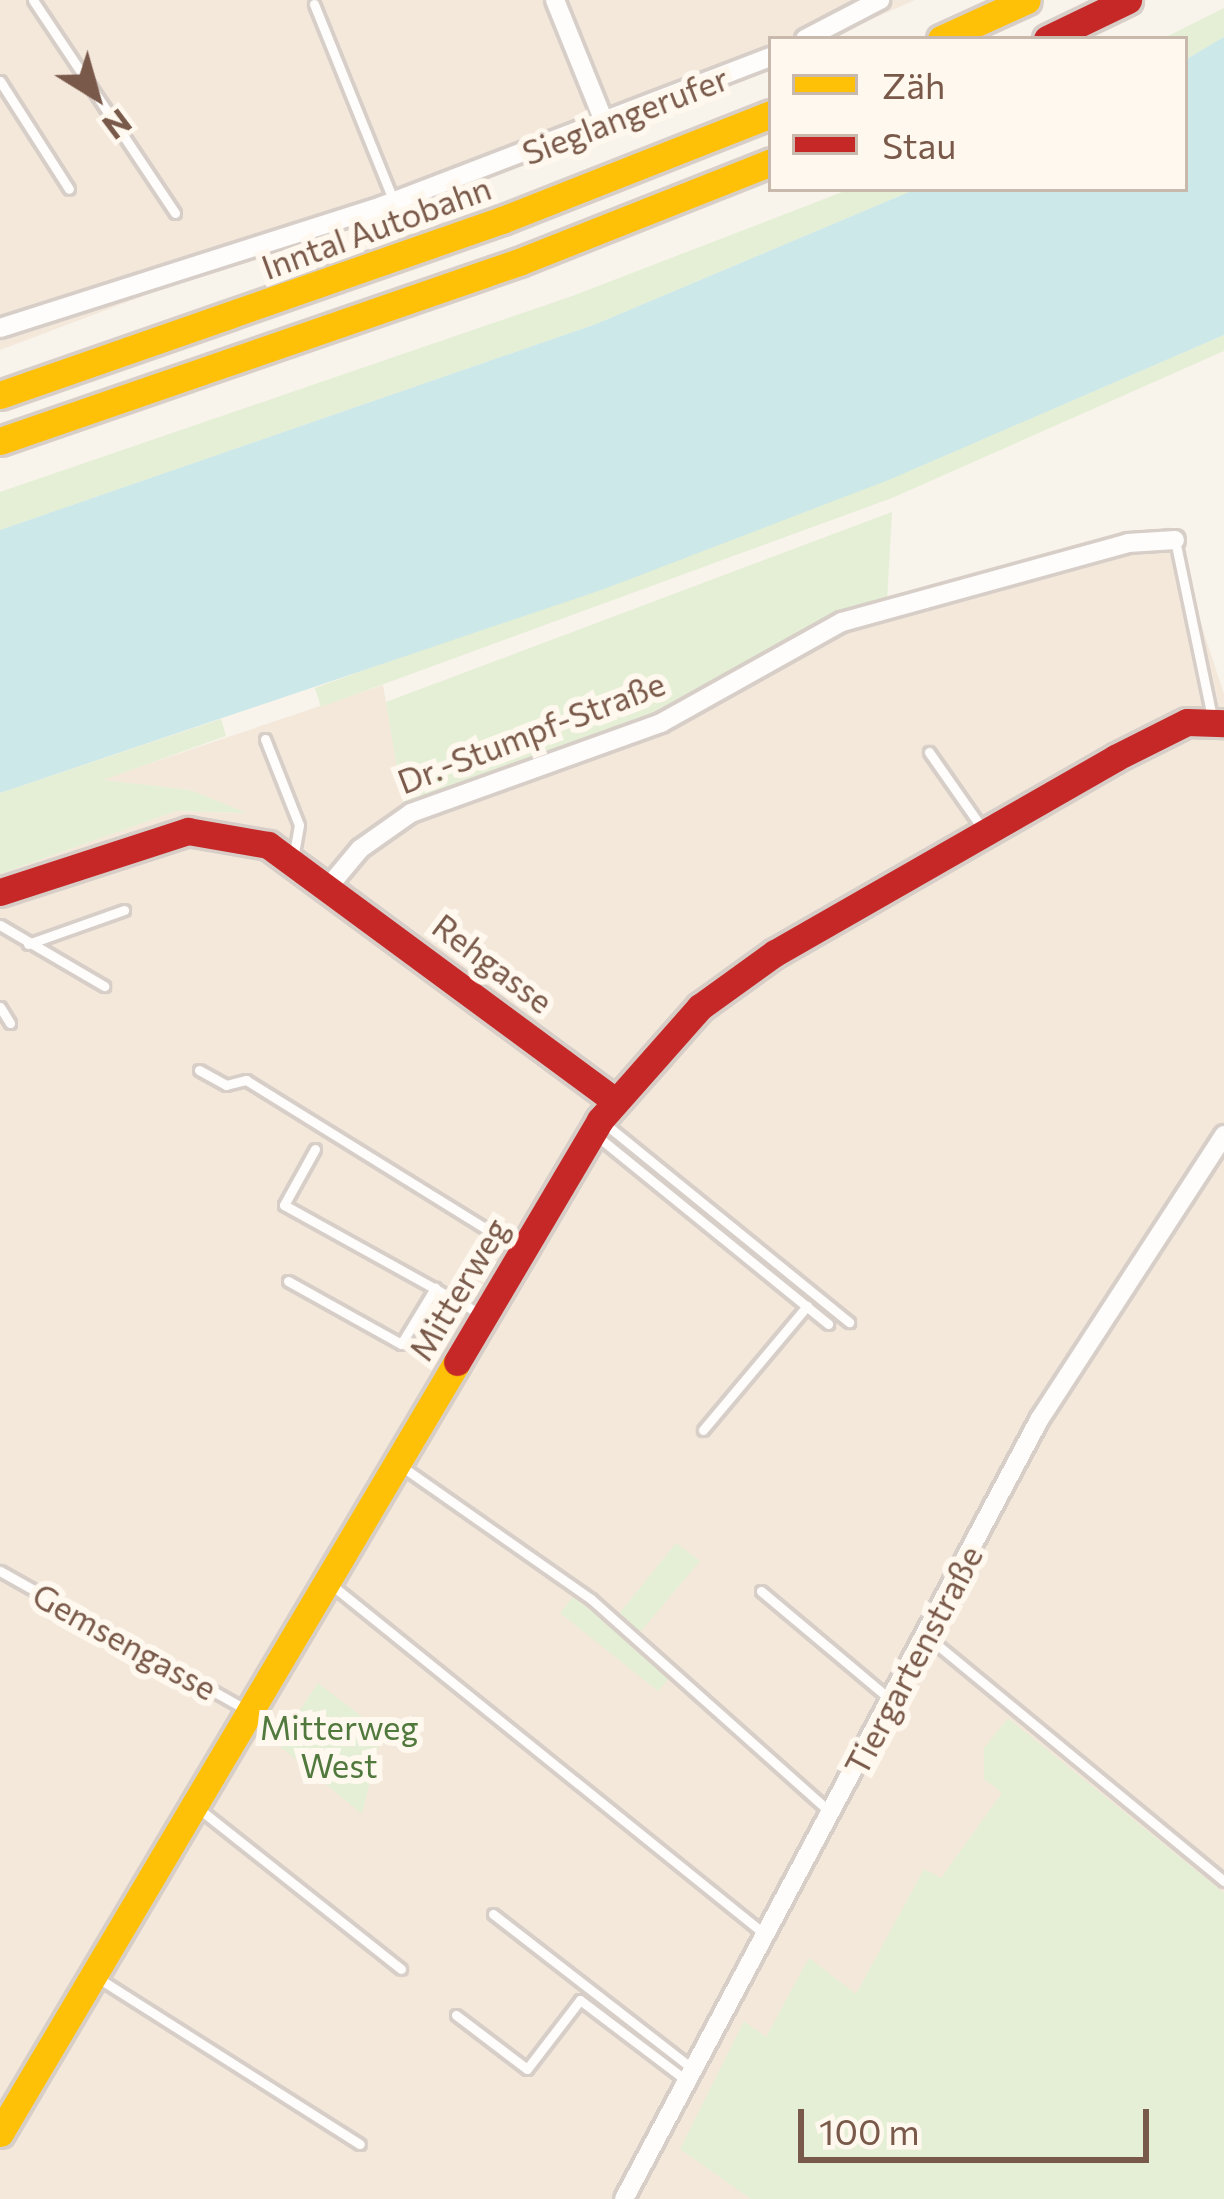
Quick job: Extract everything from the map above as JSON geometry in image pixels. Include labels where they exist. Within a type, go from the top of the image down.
[{"type":"main road","points":[[948,36],[1027,0]]},
{"type":"main road","points":[[1053,36],[1128,0]]},
{"type":"main road","name":"Inntal Autobahn","points":[[0,395],[502,220],[768,115]]},
{"type":"main road","points":[[0,441],[519,262],[768,163]]},
{"type":"main road","name":"Mitterweg","points":[[0,2133],[602,1117],[735,979],[985,832],[1186,722],[1218,721]]},
{"type":"main road","points":[[0,892],[188,831],[244,837],[293,859],[330,885]]},
{"type":"main road","name":"Rehgasse","points":[[330,885],[602,1117]]},
{"type":"street","points":[[555,0],[605,124]]},
{"type":"street","points":[[811,36],[880,0]]},
{"type":"street","name":"Sieglangerufer","points":[[0,328],[394,202],[768,58]]},
{"type":"street","name":"Dr.-Stumpf-Straße","points":[[330,885],[360,849],[411,813],[701,705],[842,622],[1129,543],[1175,540]]},
{"type":"street","name":"Tiergartenstraße","points":[[624,2199],[763,1932],[929,1638],[1039,1420],[1224,1135]]},
{"type":"lane","points":[[33,0],[175,213]]},
{"type":"lane","points":[[314,4],[394,202]]},
{"type":"lane","points":[[0,82],[69,189]]},
{"type":"lane","points":[[1175,540],[1218,721]]},
{"type":"lane","points":[[265,739],[299,825],[293,859]]},
{"type":"lane","points":[[929,752],[985,832]]},
{"type":"lane","points":[[28,944],[124,910]]},
{"type":"lane","points":[[0,925],[104,986]]},
{"type":"lane","points":[[0,1007],[10,1024]]},
{"type":"lane","points":[[199,1070],[226,1085],[246,1080],[522,1252]]},
{"type":"lane","points":[[602,1117],[828,1324]]},
{"type":"lane","points":[[602,1117],[849,1322]]},
{"type":"lane","points":[[315,1150],[284,1205],[484,1316]]},
{"type":"lane","points":[[288,1281],[401,1344],[435,1288]]},
{"type":"lane","points":[[704,1430],[807,1306]]},
{"type":"lane","points":[[397,1463],[591,1599],[830,1812]]},
{"type":"lane","name":"Gemsengasse","points":[[0,1571],[250,1712]]},
{"type":"lane","points":[[327,1581],[763,1932]]},
{"type":"lane","points":[[761,1591],[892,1702]]},
{"type":"lane","points":[[929,1638],[1224,1881]]},
{"type":"lane","points":[[194,1805],[401,1969]]},
{"type":"lane","points":[[493,1914],[690,2075]]},
{"type":"lane","points":[[94,1975],[360,2144]]},
{"type":"lane","points":[[455,2015],[527,2069],[580,2000],[690,2075]]},
{"type":"shaded area","points":[[0,0],[915,0],[834,36],[768,36],[768,63],[415,206],[228,264],[0,350]]},
{"type":"shaded area","points":[[1169,527],[1224,694],[1224,2199],[0,2199],[0,874],[176,811],[243,813],[190,790],[100,780],[383,685],[404,803],[491,772],[836,616]]},
{"type":"green space","points":[[1224,8],[1224,37],[1188,58],[1188,36],[1168,36]]},
{"type":"green space","points":[[842,192],[909,192],[596,324],[0,530],[0,492],[575,295]]},
{"type":"green space","points":[[1224,335],[1224,351],[892,498],[321,707],[315,688],[890,479]]},
{"type":"green space","points":[[892,512],[887,602],[656,716],[403,803],[386,702]]},
{"type":"green space","points":[[221,719],[226,736],[103,780],[190,790],[247,813],[176,811],[0,874],[0,793]]},
{"type":"green space","points":[[676,1543],[700,1561],[631,1643],[671,1676],[658,1691],[560,1613],[573,1597],[610,1625]]},
{"type":"green space","name":"Mitterweg West","points":[[318,1683],[382,1732],[362,1814],[277,1744]]},
{"type":"green space","points":[[1008,1718],[1224,1893],[1224,2199],[751,2199],[680,2149],[744,2021],[766,2037],[809,1958],[856,1994],[924,1869],[941,1878],[1002,1793],[984,1779],[984,1748]]},
{"type":"water","points":[[1224,37],[1224,335],[891,479],[604,589],[0,793],[0,530],[596,324],[909,192],[1188,192],[1188,58]]},
{"type":"traffic: slow","points":[[948,36],[1027,0]]},
{"type":"traffic: slow","points":[[0,395],[502,220],[768,115]]},
{"type":"traffic: slow","points":[[0,441],[519,262],[768,163]]},
{"type":"traffic: slow","points":[[0,2133],[457,1362]]},
{"type":"traffic: jam","points":[[1053,36],[1128,0]]},
{"type":"traffic: jam","points":[[457,1362],[600,1120],[700,1007],[775,953],[1115,758],[1187,722],[1224,723]]},
{"type":"traffic: jam","points":[[0,892],[188,831],[268,845],[612,1099]]}]
